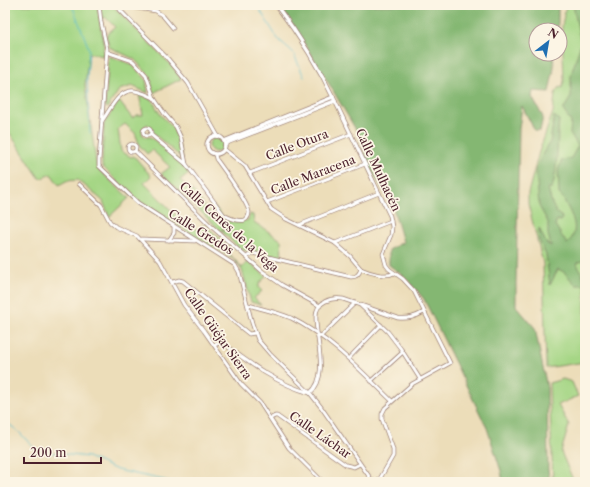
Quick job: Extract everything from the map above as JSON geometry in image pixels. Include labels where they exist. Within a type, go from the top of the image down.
[{"type":"street","name":"Calle Gredos","points":[[99,5],[107,52],[98,160],[100,166],[138,203],[235,265],[239,272],[255,333],[267,351],[310,393],[373,482]]},
{"type":"street","points":[[173,28],[159,13],[150,9],[118,5],[120,10],[168,59],[188,83],[218,136],[224,141]]},
{"type":"street","name":"Calle Mulhacén","points":[[276,5],[321,72],[391,221],[391,235],[384,254],[384,260],[388,269],[403,279],[414,291],[450,363],[420,378]]},
{"type":"street","points":[[107,52],[133,61],[146,75],[154,98],[176,127],[181,138],[186,164]]},
{"type":"street","points":[[102,121],[120,96],[127,91],[136,91],[154,98]]},
{"type":"street","points":[[224,141],[334,99]]},
{"type":"street","points":[[102,109],[108,113]]},
{"type":"street","points":[[215,155],[221,153],[229,142],[257,129]]},
{"type":"street","points":[[150,134],[186,164],[224,215],[229,218],[246,220],[249,217],[249,213],[246,202],[216,159],[215,155],[210,152],[206,144],[212,137],[218,136]]},
{"type":"street","name":"Calle Otura","points":[[250,174],[351,134]]},
{"type":"street","points":[[224,141],[224,147],[240,161],[250,174],[271,209],[286,219],[334,243],[350,256],[361,269],[368,272],[390,275],[394,273]]},
{"type":"street","name":"Calle Cenes de la Vega","points":[[134,151],[212,227],[247,257],[282,285],[320,306]]},
{"type":"street","name":"Calle Maracena","points":[[267,202],[365,164]]},
{"type":"street","name":"Calle Güéjar Sierra","points":[[79,184],[101,205],[110,222],[116,227],[138,236],[160,261],[173,282],[184,305],[215,345],[241,384],[260,403],[289,448],[323,482]]},
{"type":"street","points":[[299,225],[379,193]]},
{"type":"street","points":[[334,243],[391,221]]},
{"type":"street","points":[[170,240],[174,233],[174,226]]},
{"type":"street","points":[[142,240],[197,241]]},
{"type":"street","points":[[247,257],[252,253],[351,277],[358,275],[361,269]]},
{"type":"street","points":[[173,282],[179,280],[248,334],[255,333]]},
{"type":"street","points":[[215,345],[219,343],[224,344],[260,370],[302,391],[310,393],[317,386],[320,366],[319,336],[316,315],[320,306],[330,299],[336,298],[398,318],[410,318],[424,312]]},
{"type":"street","points":[[319,336],[355,303]]},
{"type":"street","points":[[248,304],[282,314],[336,347],[392,401]]},
{"type":"street","points":[[359,305],[388,332],[420,378],[392,401],[385,408],[382,414],[382,419],[393,449],[393,456],[378,482]]},
{"type":"street","points":[[249,311],[258,308]]},
{"type":"street","points":[[349,358],[382,325]]},
{"type":"street","points":[[371,381],[403,352]]},
{"type":"street","name":"Calle Láchar","points":[[271,418],[278,416],[346,465],[354,467],[360,464]]},
{"type":"green space","points":[[5,5],[97,5],[104,44],[103,56],[89,53],[85,85],[97,168],[129,198],[109,217],[103,201],[78,180],[66,181],[59,185],[51,174],[40,179],[5,126]]},
{"type":"green space","points":[[102,5],[114,7],[172,66],[181,79],[153,93],[150,76],[134,59],[109,47],[106,35],[115,27],[105,17],[102,20],[100,8]]},
{"type":"green space","points":[[280,5],[558,5],[558,22],[528,22],[528,62],[554,62],[554,68],[549,92],[533,91],[532,97],[543,117],[540,131],[535,131],[522,106],[519,129],[516,283],[516,306],[535,328],[547,388],[548,470],[550,482],[503,482],[501,471],[487,428],[424,299],[404,276],[389,265],[389,250],[403,242],[392,204],[371,170],[359,135]]},
{"type":"green space","points":[[566,5],[585,5],[585,362],[546,368],[543,263],[528,204],[528,193],[539,152],[553,112],[555,94],[559,87],[562,88],[564,81],[563,62],[568,62],[568,22],[563,22]]},
{"type":"green space","points":[[573,5],[585,5],[585,13],[582,16],[585,17],[585,260],[577,263],[585,285],[576,285],[564,272],[558,269],[550,285],[546,255],[539,240],[539,228],[546,243],[551,246],[548,234],[548,222],[539,206],[536,169],[550,142],[554,116],[559,120],[556,164],[552,188],[548,188],[554,208],[562,217],[561,221],[557,220],[555,225],[567,244],[574,233],[574,222],[563,198],[559,194],[558,170],[562,160],[571,158],[578,146],[570,133],[571,122],[563,110],[571,97],[571,75],[581,43]]},
{"type":"green space","points":[[109,56],[131,64],[146,79],[148,93],[132,86],[119,90],[107,108],[105,106]]},
{"type":"green space","points":[[139,94],[152,100],[160,114],[174,129],[183,159],[153,133],[151,127],[147,124],[143,128],[142,134],[146,137],[151,137],[176,158],[189,173],[180,180],[196,194],[207,210],[213,214],[215,207],[225,219],[222,232],[161,174],[170,167],[152,150],[147,154],[140,146],[135,133],[125,124],[118,129],[121,151],[131,157],[134,156],[151,176],[144,183],[181,220],[198,230],[204,224],[231,249],[228,252],[242,268],[248,261],[266,276],[259,284],[259,288],[262,291],[254,298],[261,305],[251,302],[242,270],[233,259],[141,203],[102,166],[104,123],[119,101],[132,118],[137,115],[143,115]]},
{"type":"green space","points":[[213,138],[219,138],[223,142],[223,148],[219,152],[213,152],[209,148],[209,142]]},
{"type":"green space","points":[[250,214],[253,215],[254,222],[281,240],[282,258],[241,250],[223,233],[227,220],[235,222],[248,220]]},
{"type":"green space","points":[[563,379],[572,382],[578,396],[558,405],[569,425],[561,452],[574,482],[553,482],[549,383]]},
{"type":"waterway","points":[[72,5],[89,49],[87,79],[90,133]]},
{"type":"waterway","points":[[252,5],[258,7],[278,39],[293,52],[304,77]]},
{"type":"waterway","points":[[5,421],[19,432],[37,451],[88,457],[117,470],[173,482]]}]
